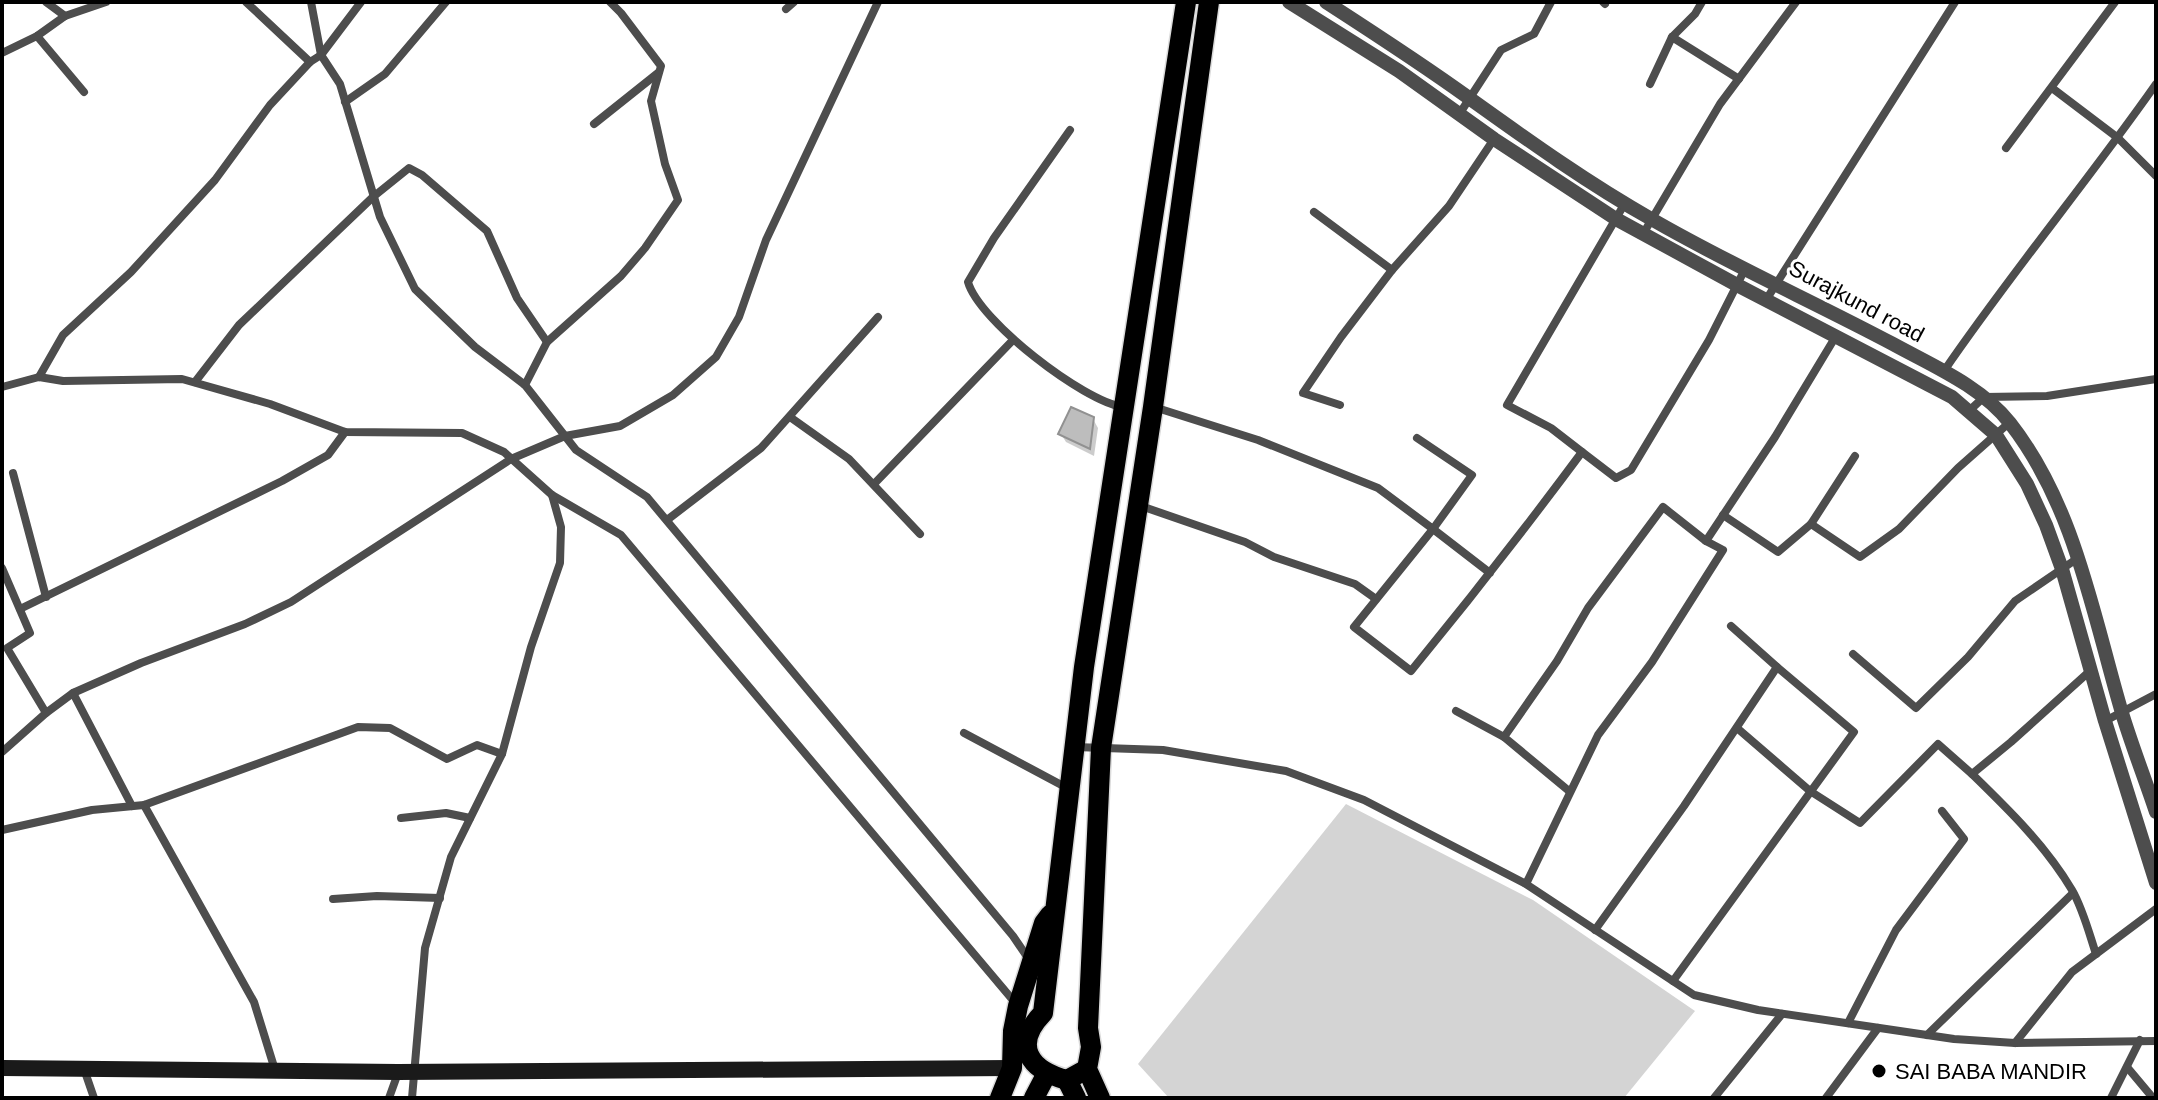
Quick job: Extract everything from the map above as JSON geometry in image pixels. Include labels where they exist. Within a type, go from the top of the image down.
[{"type":"main road","points":[[1186,2],[1075,747],[1043,1013],[1034,1023],[1026,1043],[1031,1060],[1046,1075],[1072,1089],[1087,1069],[1091,1047],[1088,1028],[1101,748],[1209,2]]},
{"type":"main road","points":[[1123,410],[1152,412]]},
{"type":"main road","points":[[1000,1098],[1012,1068],[1013,1031],[1031,963],[1044,923],[1058,907]]},
{"type":"main road","points":[[2,1068],[407,1072],[1012,1068]]},
{"type":"main road","points":[[1087,1069],[1100,1098]]},
{"type":"main road","points":[[1034,1098],[1046,1075]]},
{"type":"street","points":[[46,2],[65,16]]},
{"type":"street","points":[[2,53],[37,36],[65,16],[106,2]]},
{"type":"street","points":[[246,2],[310,62]]},
{"type":"street","points":[[311,2],[321,55],[340,84],[380,217],[415,289],[475,347],[525,385],[576,450],[647,497],[1013,936],[1031,963]]},
{"type":"street","points":[[39,377],[63,335],[131,272],[215,180],[270,105],[310,62],[321,55],[361,2]]},
{"type":"street","points":[[345,102],[385,74],[446,2]]},
{"type":"street","points":[[525,385],[547,342],[621,276],[678,200],[665,164],[651,101],[661,66],[610,2]]},
{"type":"street","points":[[786,9],[794,2]]},
{"type":"street","points":[[2,752],[73,693],[141,663],[245,624],[291,602],[511,459],[565,436],[620,426],[673,395],[716,357],[739,317],[766,240],[878,2]]},
{"type":"street","points":[[1289,2],[1399,71],[1494,139],[1616,219],[1934,387],[1970,410],[1996,435],[2027,484],[2062,569],[2156,883]]},
{"type":"street","name":"Surajkund road","points":[[1326,2],[1409,56],[1505,125],[1652,220],[1944,371],[1984,397],[2010,422],[2056,501],[2079,557],[2122,713],[2156,812]]},
{"type":"street","points":[[1460,113],[1501,50],[1534,34],[1551,2]]},
{"type":"street","points":[[1650,84],[1672,37],[1695,14],[1702,2]]},
{"type":"street","points":[[1643,234],[1720,104],[1796,2]]},
{"type":"street","points":[[1766,300],[1955,2]]},
{"type":"street","points":[[2006,148],[2115,2]]},
{"type":"street","points":[[37,36],[84,92]]},
{"type":"street","points":[[1672,37],[1739,79]]},
{"type":"street","points":[[1399,71],[1409,56]]},
{"type":"street","points":[[594,124],[659,72]]},
{"type":"street","points":[[1934,387],[1997,294],[2156,84]]},
{"type":"street","points":[[2052,88],[2118,138],[2156,176]]},
{"type":"street","points":[[1340,405],[1303,393],[1392,270],[1449,206],[1505,125]]},
{"type":"street","points":[[1070,130],[994,238],[968,282],[971,294],[1013,340],[1071,383],[1123,410]]},
{"type":"street","points":[[195,382],[239,325],[373,197],[409,168],[422,175],[487,231],[517,298],[547,342]]},
{"type":"street","points":[[1625,203],[1507,405],[1551,428],[1616,478],[1631,470],[1709,340],[1745,269]]},
{"type":"street","points":[[1314,212],[1392,270]]},
{"type":"street","points":[[667,520],[761,448],[878,317]]},
{"type":"street","points":[[1706,541],[1775,437],[1836,336]]},
{"type":"street","points":[[874,484],[1013,340]]},
{"type":"street","points":[[2,387],[39,377],[63,381],[182,379],[270,404],[345,432],[462,433],[504,452],[552,495],[621,535],[1018,1006]]},
{"type":"street","points":[[1970,410],[1984,397],[2047,396],[2156,379]]},
{"type":"street","points":[[1152,412],[1258,440],[1378,488],[1490,573]]},
{"type":"street","points":[[790,417],[849,459],[920,534]]},
{"type":"street","points":[[1811,524],[1860,557],[1899,529],[1958,468],[2010,422]]},
{"type":"street","points":[[20,609],[282,481],[328,455],[345,432]]},
{"type":"street","points":[[1417,438],[1472,475],[1354,627],[1411,671],[1582,452]]},
{"type":"street","points":[[1723,515],[1778,552],[1811,524],[1855,456]]},
{"type":"street","points":[[13,473],[46,597]]},
{"type":"street","points":[[412,1098],[407,1072],[425,948],[451,857],[502,754],[531,647],[560,563],[561,527],[552,495]]},
{"type":"street","points":[[1137,505],[1355,584],[1376,599]]},
{"type":"street","points":[[1504,737],[1557,661],[1588,608],[1663,507],[1706,541],[1723,550],[1652,662],[1598,735],[1526,884]]},
{"type":"street","points":[[1853,654],[1916,708],[1968,657],[2015,601],[2079,557]]},
{"type":"street","points":[[2,568],[30,633],[7,648],[46,713]]},
{"type":"street","points":[[1673,981],[1854,732],[1731,626]]},
{"type":"street","points":[[1595,930],[1777,667]]},
{"type":"street","points":[[1972,774],[2091,670]]},
{"type":"street","points":[[73,693],[132,806]]},
{"type":"street","points":[[2105,721],[2156,694]]},
{"type":"street","points":[[1456,711],[1504,737],[1569,791]]},
{"type":"street","points":[[2,830],[92,810],[144,805],[358,727],[390,728],[447,759],[477,745],[502,754]]},
{"type":"street","points":[[1737,728],[1810,791],[1860,823],[1938,744],[2019,819],[2048,855],[2073,893],[2096,954]]},
{"type":"street","points":[[964,733],[1070,790]]},
{"type":"street","points":[[1075,747],[1163,750],[1286,771],[1364,800],[1526,884],[1694,995],[1782,1014],[1927,1035],[2015,1043],[2156,1041]]},
{"type":"street","points":[[144,805],[254,1002],[275,1071]]},
{"type":"street","points":[[1848,1023],[1896,930],[1964,839],[1942,811]]},
{"type":"street","points":[[401,818],[446,813],[470,818]]},
{"type":"street","points":[[1927,1035],[2073,893]]},
{"type":"street","points":[[333,899],[377,896],[440,898]]},
{"type":"street","points":[[2015,1043],[2072,972],[2156,909]]},
{"type":"street","points":[[1714,1098],[1782,1014]]},
{"type":"street","points":[[1826,1098],[1878,1028]]},
{"type":"street","points":[[2111,1098],[2140,1040]]},
{"type":"street","points":[[2127,1067],[2153,1098]]},
{"type":"street","points":[[84,1069],[94,1098]]},
{"type":"street","points":[[389,1098],[407,1072]]},
{"type":"shaded area","points":[[1346,804],[1533,900],[1695,1011],[1624,1098],[1169,1098],[1138,1064]]},
{"type":"building","points":[[1071,407],[1094,417],[1090,449],[1058,434]]},
{"type":"place","name":"SAI BABA MANDIR","points":[[1879,1071]]}]
